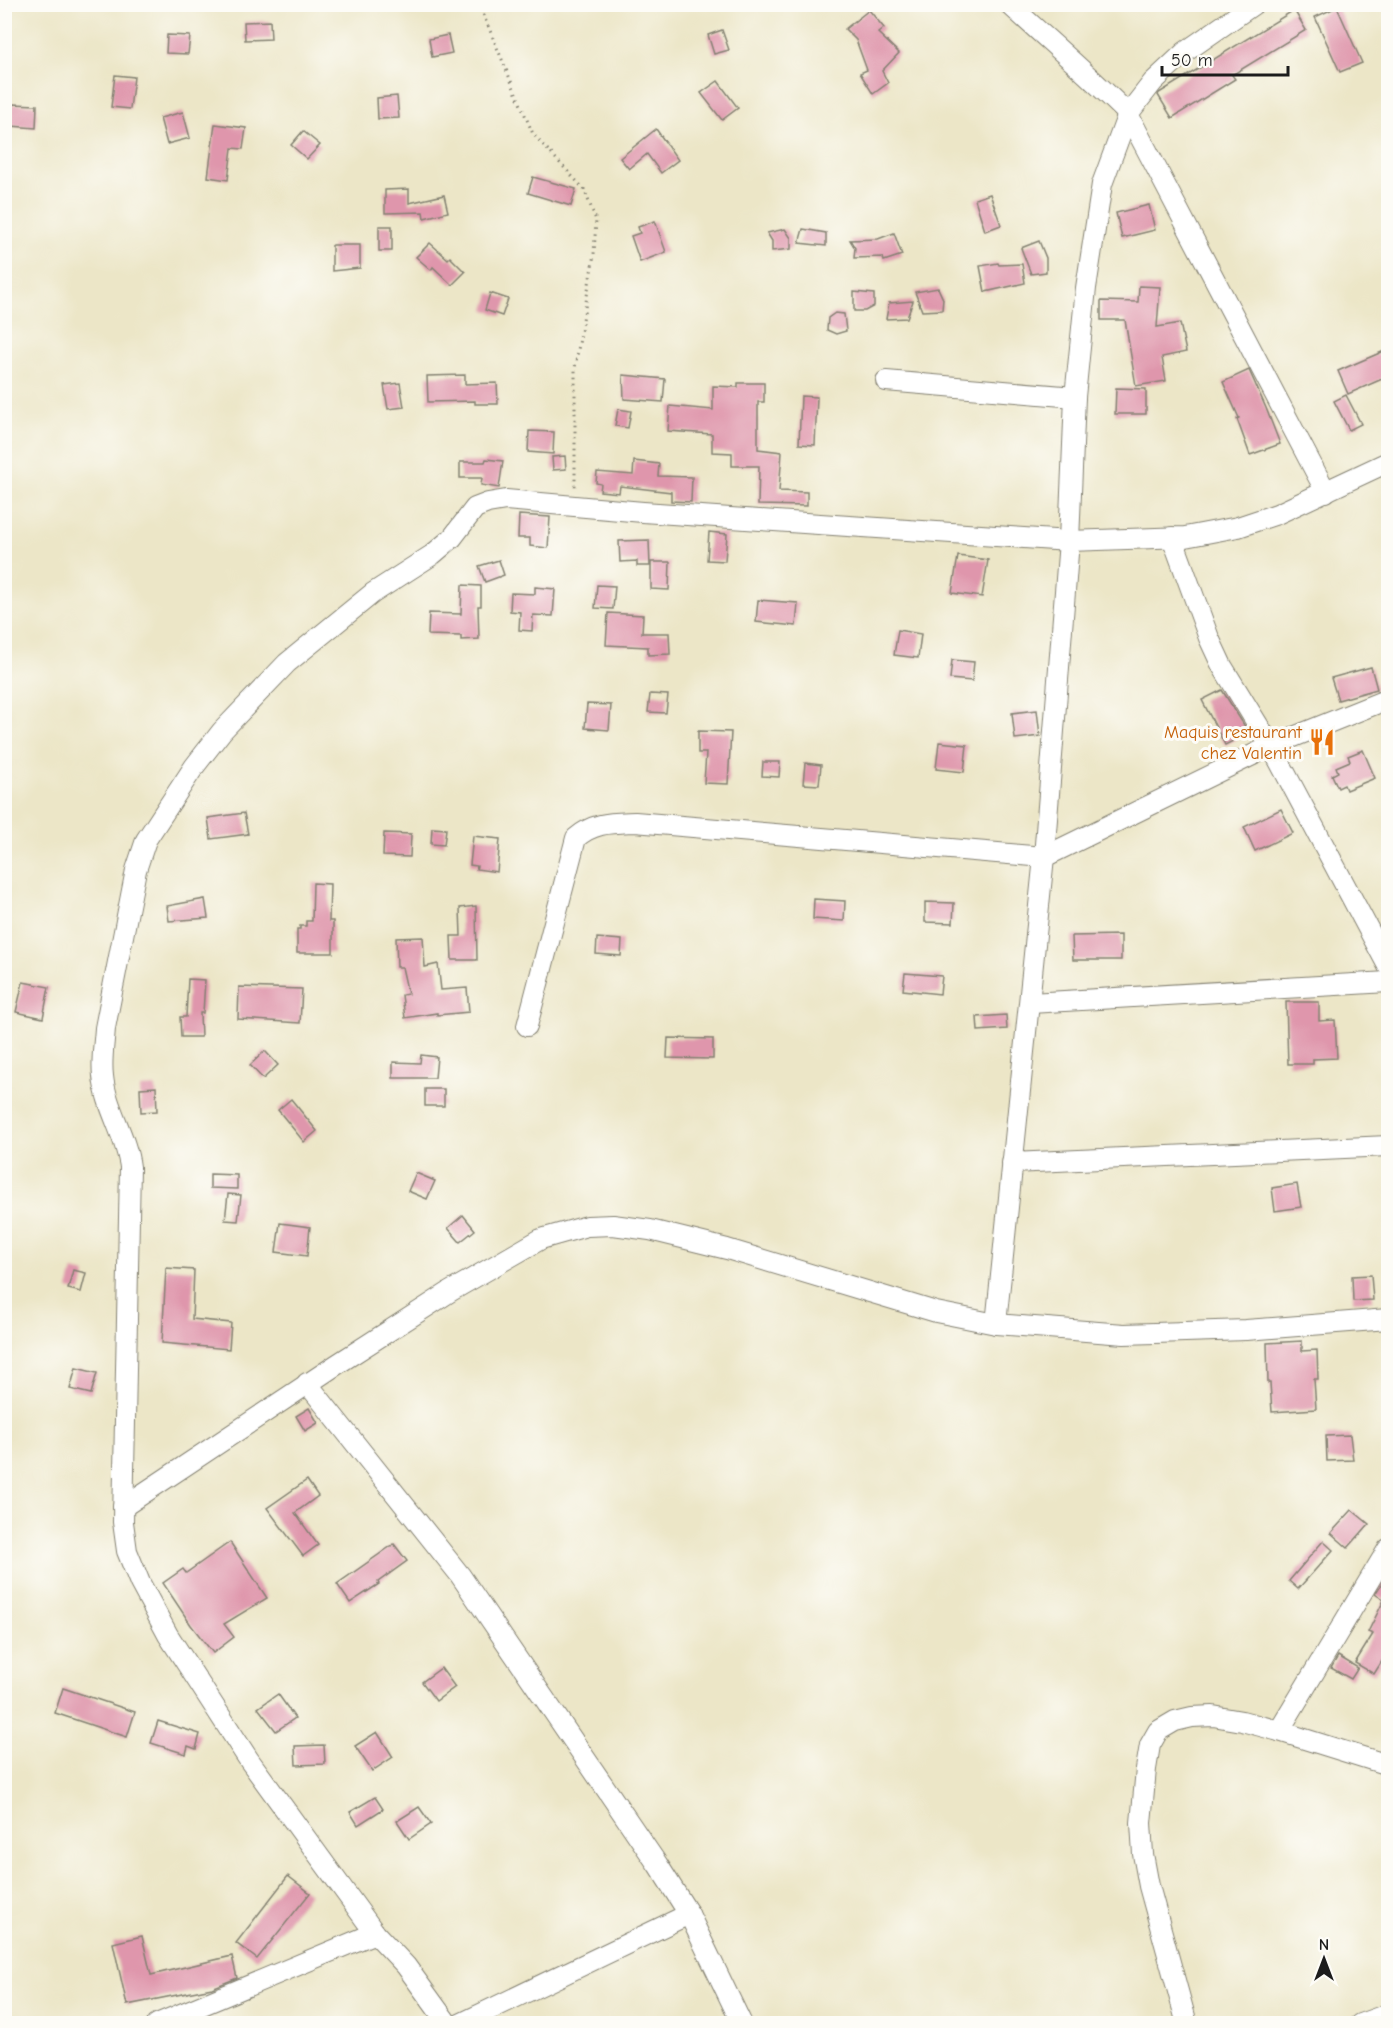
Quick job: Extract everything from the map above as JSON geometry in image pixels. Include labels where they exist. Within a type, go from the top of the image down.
[{"type":"street","points":[[1009,4],[1071,62],[1089,75],[1128,114],[1326,492]]},
{"type":"street","points":[[996,1324],[1044,857],[1069,541],[1075,397],[1088,278],[1102,184],[1128,114],[1153,82],[1185,52],[1254,4]]},
{"type":"street","points":[[886,381],[1075,397]]},
{"type":"street","points":[[448,2024],[406,1966],[375,1933],[249,1760],[168,1635],[140,1583],[127,1551],[123,1507],[130,1167],[128,1151],[103,1077],[103,1055],[105,1028],[136,870],[146,840],[222,731],[287,663],[373,592],[446,544],[475,508],[488,503],[506,500],[1069,541],[1172,537],[1238,527],[1326,492],[1389,462]]},
{"type":"street","points":[[1172,537],[1209,638],[1222,666],[1271,746],[1389,966]]},
{"type":"street","points":[[527,1026],[576,838],[587,828],[635,822],[1044,857],[1271,746],[1389,699]]},
{"type":"street","points":[[1030,1003],[1389,982]]},
{"type":"street","points":[[1012,1163],[1389,1146]]},
{"type":"street","points":[[123,1507],[308,1383],[451,1291],[541,1239],[587,1226],[650,1230],[727,1249],[936,1312],[996,1324],[1124,1334],[1246,1330],[1389,1318]]},
{"type":"street","points":[[308,1383],[460,1575],[658,1865],[689,1914],[742,2024]]},
{"type":"street","points":[[1279,1731],[1389,1549]]},
{"type":"street","points":[[1187,2024],[1149,1886],[1143,1854],[1141,1823],[1146,1769],[1150,1745],[1158,1731],[1175,1721],[1213,1716],[1279,1731],[1389,1765]]},
{"type":"street","points":[[460,2024],[689,1914]]},
{"type":"street","points":[[157,2024],[375,1933]]},
{"type":"street","points":[[1360,2024],[1389,2014]]},
{"type":"path","points":[[481,9],[533,134],[584,189],[596,220],[594,254],[575,368],[574,506]]},
{"type":"building","points":[[1337,7],[1362,63],[1340,72],[1315,17]]},
{"type":"building","points":[[869,10],[884,28],[878,33],[899,53],[882,71],[888,83],[873,94],[860,73],[867,70],[856,40],[845,29]]},
{"type":"building","points":[[1294,10],[1306,30],[1232,75],[1235,79],[1172,118],[1158,95],[1159,93]]},
{"type":"building","points":[[270,21],[271,39],[245,40],[244,22]]},
{"type":"building","points":[[722,30],[729,50],[714,54],[708,35]]},
{"type":"building","points":[[167,35],[190,36],[188,54],[166,53]]},
{"type":"building","points":[[448,35],[452,53],[432,57],[429,39]]},
{"type":"building","points":[[115,75],[134,77],[130,109],[111,107]]},
{"type":"building","points":[[718,81],[738,108],[722,120],[701,93]]},
{"type":"building","points":[[397,96],[399,118],[378,119],[377,98]]},
{"type":"building","points":[[12,104],[37,105],[36,128],[11,126]]},
{"type":"building","points":[[183,112],[190,138],[167,144],[160,118]]},
{"type":"building","points":[[215,124],[246,128],[243,149],[232,148],[228,180],[208,177]]},
{"type":"building","points":[[656,129],[678,160],[661,173],[647,154],[629,169],[620,158]]},
{"type":"building","points":[[303,131],[320,145],[307,159],[291,145]]},
{"type":"building","points":[[533,177],[576,189],[571,206],[528,193]]},
{"type":"building","points":[[409,189],[409,203],[444,195],[448,212],[424,218],[423,212],[385,213],[385,190]]},
{"type":"building","points":[[990,194],[1001,225],[985,231],[975,199]]},
{"type":"building","points":[[1149,205],[1155,230],[1122,238],[1116,213]]},
{"type":"building","points":[[655,221],[666,252],[640,262],[631,236],[640,233],[638,227]]},
{"type":"building","points":[[379,226],[392,226],[392,251],[379,251]]},
{"type":"building","points":[[785,229],[791,238],[791,249],[772,251],[772,241],[767,233]]},
{"type":"building","points":[[803,229],[826,233],[826,246],[799,243]]},
{"type":"building","points":[[894,233],[902,255],[884,261],[883,257],[854,258],[855,248],[850,240],[878,239]]},
{"type":"building","points":[[1039,241],[1046,258],[1046,272],[1031,274],[1021,248]]},
{"type":"building","points":[[430,243],[448,259],[450,257],[465,272],[452,285],[433,267],[431,270],[416,257]]},
{"type":"building","points":[[332,245],[360,245],[360,268],[332,271]]},
{"type":"building","points":[[998,263],[999,265],[1022,264],[1025,283],[985,292],[980,266]]},
{"type":"building","points":[[1139,286],[1160,287],[1157,327],[1180,323],[1186,352],[1162,357],[1166,381],[1136,386],[1125,320],[1101,320],[1101,301],[1138,302]]},
{"type":"building","points":[[938,288],[943,299],[942,310],[922,311],[915,292]]},
{"type":"building","points":[[854,292],[874,294],[874,306],[865,311],[854,311]]},
{"type":"building","points":[[490,293],[508,299],[502,316],[485,310]]},
{"type":"building","points":[[913,301],[907,318],[886,319],[889,303]]},
{"type":"building","points":[[835,313],[844,314],[846,331],[836,334],[827,330],[828,318]]},
{"type":"building","points":[[1389,349],[1389,376],[1348,394],[1338,371]]},
{"type":"building","points":[[1249,370],[1280,444],[1250,455],[1237,419],[1239,418],[1223,382]]},
{"type":"building","points":[[465,375],[465,384],[497,383],[498,404],[475,404],[475,401],[428,402],[427,376]]},
{"type":"building","points":[[623,375],[665,379],[663,402],[624,399]]},
{"type":"building","points":[[400,383],[404,407],[388,409],[384,385]]},
{"type":"building","points":[[738,383],[764,383],[764,402],[758,402],[758,449],[782,452],[779,491],[807,492],[807,506],[758,505],[759,466],[732,466],[732,453],[712,452],[712,434],[668,431],[670,406],[713,410],[713,386],[738,387]]},
{"type":"building","points":[[1116,388],[1146,389],[1146,414],[1115,414]]},
{"type":"building","points":[[1346,395],[1361,424],[1349,430],[1334,401]]},
{"type":"building","points":[[801,396],[817,397],[815,445],[799,444]]},
{"type":"building","points":[[618,409],[631,411],[628,428],[615,426]]},
{"type":"building","points":[[529,431],[554,432],[553,454],[528,452]]},
{"type":"building","points":[[565,456],[566,469],[553,470],[552,457]]},
{"type":"building","points":[[486,459],[503,461],[499,488],[481,485],[482,478],[460,478],[460,462],[485,462]]},
{"type":"building","points":[[634,461],[659,464],[658,476],[692,477],[691,502],[671,501],[671,492],[620,486],[619,493],[600,491],[601,484],[596,483],[597,472],[633,475]]},
{"type":"building","points":[[519,515],[550,517],[548,548],[530,546],[530,538],[518,538]]},
{"type":"building","points":[[709,532],[727,534],[725,561],[707,560]]},
{"type":"building","points":[[649,540],[650,566],[637,566],[637,561],[620,562],[619,541]]},
{"type":"building","points":[[958,556],[988,560],[982,597],[952,593]]},
{"type":"building","points":[[499,560],[504,575],[485,582],[479,566]]},
{"type":"building","points":[[651,562],[670,562],[669,590],[651,589]]},
{"type":"building","points":[[462,585],[481,586],[481,606],[478,606],[479,639],[461,640],[461,636],[428,635],[429,613],[461,614]]},
{"type":"building","points":[[597,585],[615,586],[613,609],[595,608]]},
{"type":"building","points":[[535,587],[555,589],[553,616],[533,615],[532,631],[519,630],[520,612],[510,611],[511,593],[535,594]]},
{"type":"building","points":[[758,600],[798,603],[796,626],[756,622]]},
{"type":"building","points":[[608,613],[643,615],[642,633],[669,633],[670,654],[648,655],[648,647],[606,645]]},
{"type":"building","points":[[898,630],[921,634],[918,658],[894,655]]},
{"type":"building","points":[[952,660],[974,662],[972,681],[950,679]]},
{"type":"building","points":[[1371,667],[1377,689],[1338,700],[1331,678]]},
{"type":"building","points":[[1222,690],[1249,733],[1225,745],[1202,700]]},
{"type":"building","points":[[650,694],[668,695],[666,713],[648,712]]},
{"type":"building","points":[[587,704],[611,705],[609,730],[585,728]]},
{"type":"building","points":[[1037,710],[1040,736],[1015,739],[1012,713]]},
{"type":"building","points":[[698,731],[731,732],[728,784],[704,783],[706,753],[698,753]]},
{"type":"building","points":[[939,742],[967,745],[964,772],[936,769]]},
{"type":"building","points":[[1363,750],[1375,778],[1346,790],[1344,785],[1338,788],[1332,775],[1338,772],[1336,767],[1350,761],[1348,756]]},
{"type":"building","points":[[763,762],[780,762],[779,777],[762,776]]},
{"type":"building","points":[[805,763],[821,765],[819,785],[803,784]]},
{"type":"building","points":[[1281,809],[1293,833],[1255,851],[1244,827]]},
{"type":"building","points":[[244,813],[248,834],[211,839],[208,818]]},
{"type":"building","points":[[432,828],[446,829],[444,845],[431,844]]},
{"type":"building","points":[[384,833],[411,834],[410,857],[383,856]]},
{"type":"building","points":[[473,836],[500,839],[497,872],[476,869],[477,866],[470,865]]},
{"type":"building","points":[[313,883],[330,884],[329,921],[333,921],[333,953],[297,953],[297,929],[300,929],[300,926],[306,926],[306,921],[312,921]]},
{"type":"building","points":[[205,899],[208,918],[169,921],[167,906]]},
{"type":"building","points":[[814,899],[845,901],[844,921],[813,919]]},
{"type":"building","points":[[925,902],[954,903],[953,923],[925,922]]},
{"type":"building","points":[[476,906],[477,960],[452,960],[451,936],[461,936],[460,908]]},
{"type":"building","points":[[1121,935],[1121,960],[1073,960],[1072,936]]},
{"type":"building","points":[[423,937],[425,967],[438,964],[441,990],[467,988],[469,1012],[437,1015],[437,1013],[405,1018],[402,995],[408,994],[402,967],[397,967],[396,938]]},
{"type":"building","points":[[597,938],[622,940],[621,956],[596,954]]},
{"type":"building","points":[[905,973],[942,976],[940,994],[903,990]]},
{"type":"building","points":[[188,979],[205,980],[203,1013],[200,1013],[201,1037],[181,1037],[180,1017],[186,1017]]},
{"type":"building","points":[[23,982],[49,987],[43,1018],[16,1012]]},
{"type":"building","points":[[239,987],[302,989],[300,1023],[238,1019]]},
{"type":"building","points":[[1286,1002],[1319,1002],[1319,1021],[1335,1020],[1337,1058],[1313,1059],[1313,1064],[1288,1064]]},
{"type":"building","points":[[1006,1015],[1007,1029],[978,1031],[977,1017]]},
{"type":"building","points":[[668,1038],[713,1039],[713,1059],[667,1058]]},
{"type":"building","points":[[265,1051],[278,1065],[263,1079],[250,1065]]},
{"type":"building","points":[[421,1055],[437,1057],[435,1078],[393,1078],[393,1062],[420,1063]]},
{"type":"building","points":[[156,1087],[157,1111],[141,1112],[140,1088]]},
{"type":"building","points":[[425,1089],[444,1089],[444,1106],[425,1106]]},
{"type":"building","points":[[291,1099],[317,1131],[304,1142],[278,1110]]},
{"type":"building","points":[[416,1173],[435,1181],[427,1199],[408,1191]]},
{"type":"building","points":[[210,1174],[237,1175],[237,1189],[210,1188]]},
{"type":"building","points":[[1297,1184],[1301,1207],[1275,1211],[1272,1188]]},
{"type":"building","points":[[228,1194],[241,1195],[238,1221],[225,1220]]},
{"type":"building","points":[[463,1215],[475,1230],[460,1242],[448,1228]]},
{"type":"building","points":[[280,1223],[310,1227],[307,1256],[276,1252]]},
{"type":"building","points":[[166,1268],[194,1270],[192,1319],[231,1323],[229,1349],[162,1343]]},
{"type":"building","points":[[73,1270],[86,1273],[81,1292],[68,1289]]},
{"type":"building","points":[[1371,1275],[1373,1300],[1353,1301],[1352,1276]]},
{"type":"building","points":[[1302,1341],[1302,1351],[1317,1350],[1318,1379],[1314,1379],[1316,1409],[1272,1412],[1270,1383],[1268,1383],[1267,1343]]},
{"type":"building","points":[[76,1368],[97,1373],[91,1394],[70,1389]]},
{"type":"building","points":[[309,1408],[318,1423],[305,1431],[296,1416]]},
{"type":"building","points":[[1350,1435],[1353,1460],[1327,1461],[1326,1436]]},
{"type":"building","points":[[307,1480],[318,1496],[295,1513],[318,1545],[303,1556],[267,1508]]},
{"type":"building","points":[[1352,1510],[1369,1524],[1348,1548],[1331,1533]]},
{"type":"building","points":[[1323,1541],[1333,1550],[1298,1589],[1289,1581]]},
{"type":"building","points":[[230,1542],[267,1598],[224,1624],[234,1637],[213,1653],[163,1583],[183,1569],[186,1573]]},
{"type":"building","points":[[394,1544],[407,1561],[378,1582],[379,1584],[350,1603],[337,1584]]},
{"type":"building","points":[[1389,1572],[1389,1650],[1374,1674],[1355,1663],[1373,1634],[1368,1632],[1384,1600],[1375,1594]]},
{"type":"building","points":[[1338,1656],[1358,1668],[1351,1679],[1331,1668]]},
{"type":"building","points":[[441,1668],[455,1687],[436,1701],[422,1682]]},
{"type":"building","points":[[63,1688],[135,1712],[127,1737],[55,1713]]},
{"type":"building","points":[[278,1694],[295,1718],[276,1731],[258,1708]]},
{"type":"building","points":[[158,1721],[200,1734],[196,1749],[188,1746],[186,1754],[151,1743]]},
{"type":"building","points":[[377,1732],[393,1757],[372,1771],[355,1746]]},
{"type":"building","points":[[324,1745],[325,1764],[296,1765],[295,1746]]},
{"type":"building","points":[[375,1797],[383,1809],[358,1825],[350,1812]]},
{"type":"building","points":[[419,1807],[431,1824],[409,1839],[397,1821]]},
{"type":"building","points":[[288,1876],[310,1893],[257,1959],[236,1943]]},
{"type":"building","points":[[142,1936],[151,1975],[232,1956],[237,1978],[212,1988],[127,2005],[113,1943]]},
{"type":"place","name":"Maquis restaurant chez Valentin","points":[[1322,742]]}]
